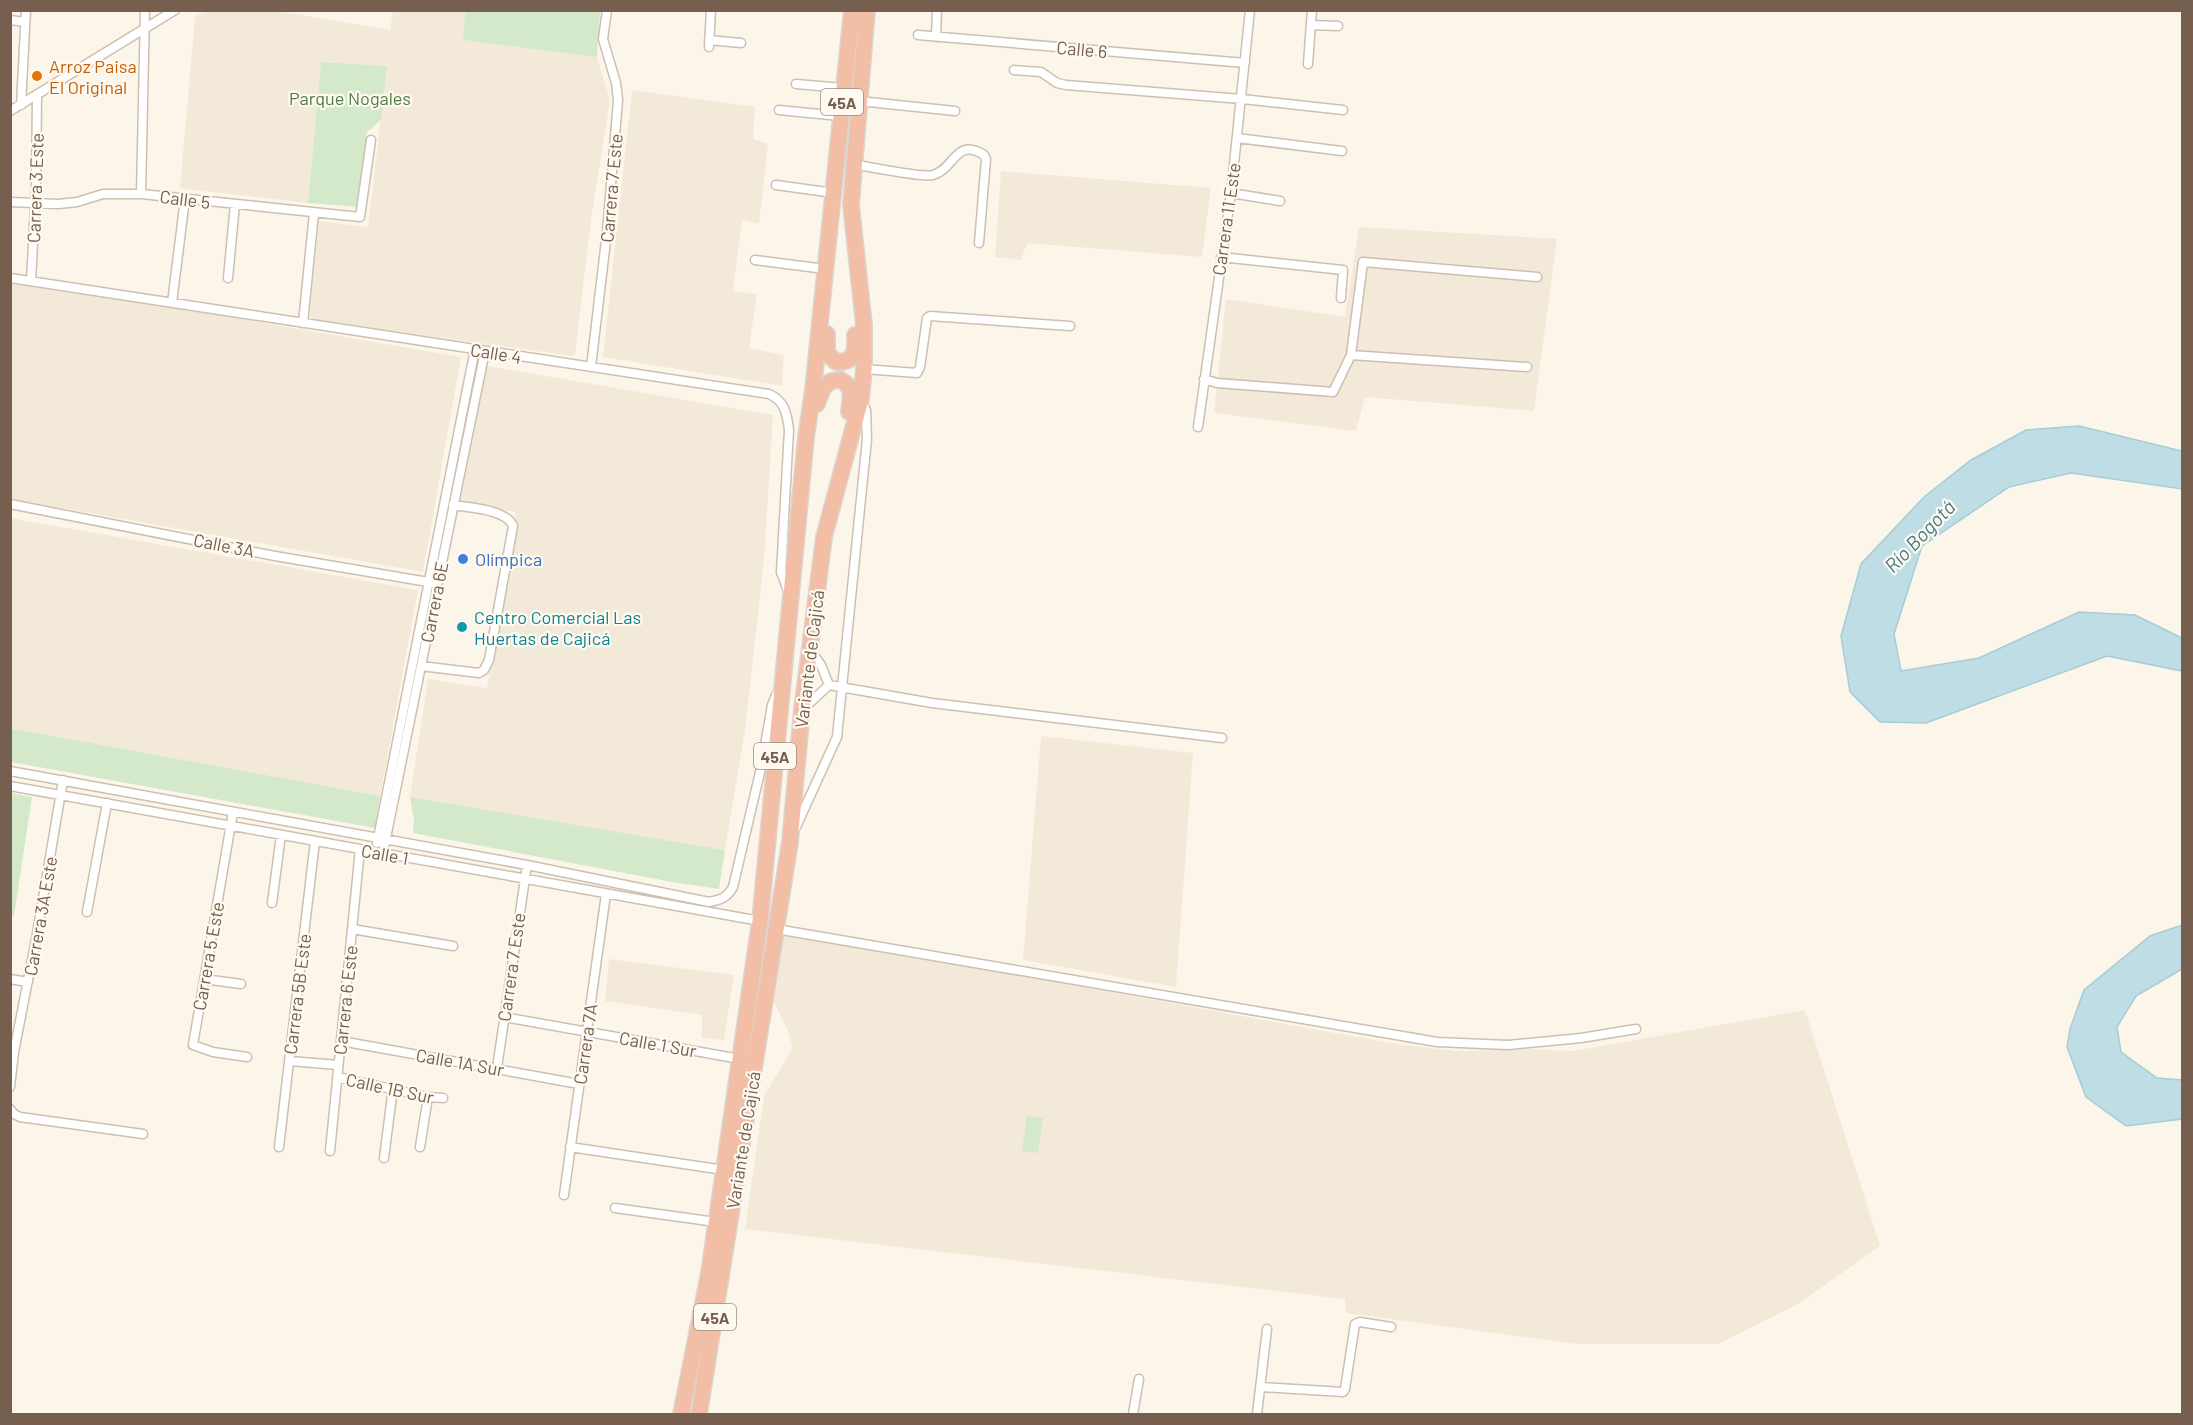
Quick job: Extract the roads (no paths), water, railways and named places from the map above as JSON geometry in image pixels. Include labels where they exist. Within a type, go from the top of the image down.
[{"type":"highway","name":"Variante de Cajicá","points":[[681,1414],[709,1273],[760,921],[806,437],[852,10]]},
{"type":"highway","name":"Variante de Cajicá","points":[[700,1414],[790,842],[802,710],[825,537],[847,445],[861,399],[864,325],[851,205],[867,10]]},
{"type":"highway","points":[[823,288],[831,304],[827,353],[836,362],[843,362],[853,356],[855,350],[852,303],[860,284]]},
{"type":"highway","points":[[806,437],[825,384],[841,380],[846,383],[852,394],[847,445]]},
{"type":"street","points":[[21,105],[26,10]]},
{"type":"street","points":[[141,194],[145,10]]},
{"type":"street","points":[[10,111],[176,10]]},
{"type":"street","name":"Carrera 7 Este","points":[[591,367],[607,232],[618,100],[616,83],[603,39],[607,10]]},
{"type":"street","points":[[711,10],[709,43],[741,43]]},
{"type":"street","points":[[936,37],[937,10]]},
{"type":"street","name":"Carrera 11 Este","points":[[1198,427],[1231,193],[1250,10]]},
{"type":"street","points":[[1308,64],[1312,10]]},
{"type":"street","points":[[10,20],[25,21]]},
{"type":"street","points":[[1311,25],[1338,26]]},
{"type":"street","name":"Calle 6","points":[[918,35],[1245,63]]},
{"type":"street","points":[[1014,70],[1041,72],[1056,83],[1066,85],[1242,99],[1343,110]]},
{"type":"street","points":[[796,84],[843,88]]},
{"type":"street","name":"Carrera 3 Este","points":[[31,281],[36,204],[38,95]]},
{"type":"street","points":[[860,101],[955,111]]},
{"type":"street","points":[[779,110],[840,116]]},
{"type":"street","points":[[1237,138],[1342,152]]},
{"type":"street","name":"Calle 5","points":[[10,202],[59,204],[77,202],[103,194],[141,194],[360,217],[371,140]]},
{"type":"street","points":[[853,164],[928,175],[945,170],[956,153],[961,151],[979,152],[984,155],[986,159],[979,243]]},
{"type":"street","points":[[776,185],[834,193]]},
{"type":"street","points":[[1231,193],[1280,201]]},
{"type":"street","points":[[172,303],[185,199]]},
{"type":"street","points":[[228,278],[235,204]]},
{"type":"street","points":[[303,323],[314,213]]},
{"type":"street","points":[[1221,257],[1343,270],[1341,298]]},
{"type":"street","points":[[755,260],[825,269]]},
{"type":"street","points":[[1204,379],[1217,383],[1333,392],[1351,355],[1363,262],[1537,277]]},
{"type":"street","name":"Calle 4","points":[[10,278],[769,394],[777,398],[787,412],[789,430],[781,572],[791,599]]},
{"type":"street","points":[[864,369],[916,373],[920,368],[927,318],[930,316],[1070,326]]},
{"type":"street","name":"Carrera 6E","points":[[379,852],[421,666],[433,583],[453,505],[480,350]]},
{"type":"street","name":"Carrera 6E","points":[[382,839],[480,350]]},
{"type":"street","points":[[1351,355],[1527,367]]},
{"type":"street","points":[[790,842],[837,737],[867,439],[866,410],[861,399]]},
{"type":"street","name":"Calle 3A","points":[[10,504],[275,556],[433,583]]},
{"type":"street","points":[[421,666],[479,672],[484,670],[489,660],[513,526],[506,516],[453,505]]},
{"type":"street","points":[[810,650],[821,665],[829,685]]},
{"type":"street","name":"Calle 1","points":[[10,771],[527,865],[709,902],[723,899],[729,895],[733,887],[761,768],[772,705],[782,681]]},
{"type":"street","points":[[829,685],[942,704],[1222,738]]},
{"type":"street","points":[[802,710],[829,685]]},
{"type":"street","name":"Carrera 3A Este","points":[[10,1087],[14,1052],[63,780]]},
{"type":"street","name":"Calle 1","points":[[10,786],[760,921]]},
{"type":"street","points":[[87,912],[107,803]]},
{"type":"street","name":"Carrera 5 Este","points":[[233,812],[193,1046],[247,1058]]},
{"type":"street","points":[[272,903],[281,835]]},
{"type":"street","name":"Carrera 5B Este","points":[[279,1148],[315,841]]},
{"type":"street","name":"Carrera 6 Este","points":[[330,1151],[360,849]]},
{"type":"street","name":"Carrera 7 Este","points":[[497,1068],[527,865]]},
{"type":"street","name":"Carrera 7A","points":[[564,1195],[606,894]]},
{"type":"street","points":[[776,928],[1437,1042],[1508,1045],[1581,1038],[1636,1029]]},
{"type":"street","points":[[352,929],[453,946]]},
{"type":"street","points":[[10,979],[28,982]]},
{"type":"street","points":[[204,979],[241,984]]},
{"type":"street","name":"Calle 1 Sur","points":[[504,1017],[740,1059]]},
{"type":"street","name":"Calle 1A Sur","points":[[341,1041],[579,1084]]},
{"type":"street","name":"Calle 1B Sur","points":[[290,1061],[338,1065]]},
{"type":"street","name":"Calle 1B Sur","points":[[337,1077],[443,1098]]},
{"type":"street","points":[[384,1158],[393,1088]]},
{"type":"street","points":[[420,1147],[429,1097]]},
{"type":"street","points":[[12,1112],[20,1117],[143,1134]]},
{"type":"street","points":[[570,1147],[724,1170]]},
{"type":"street","points":[[615,1208],[716,1222]]},
{"type":"street","points":[[1261,1387],[1343,1392],[1355,1324],[1360,1322],[1390,1327]]},
{"type":"street","points":[[1257,1414],[1267,1329]]},
{"type":"street","points":[[1133,1414],[1139,1379]]},
{"type":"water","name":"Río Bogotá","points":[[2079,426],[2182,451],[2182,489],[2071,473],[2009,487],[1922,546],[1894,634],[1901,671],[1979,658],[2079,612],[2135,615],[2182,638],[2182,671],[2107,656],[1926,723],[1880,722],[1850,692],[1841,636],[1861,564],[1924,497],[1971,460],[2026,430]]},
{"type":"water","points":[[2182,925],[2182,969],[2136,996],[2117,1027],[2121,1052],[2157,1078],[2182,1080],[2182,1119],[2126,1126],[2086,1097],[2067,1047],[2070,1029],[2084,990],[2150,936]]},
{"type":"place","name":"Arroz Paisa El Original","points":[[37,76]]},
{"type":"place","name":"Olímpica","points":[[463,559]]},
{"type":"place","name":"Centro Comercial Las Huertas de Cajicá","points":[[462,627]]},
{"type":"park label","name":"Parque Nogales","points":[[350,98]]}]
